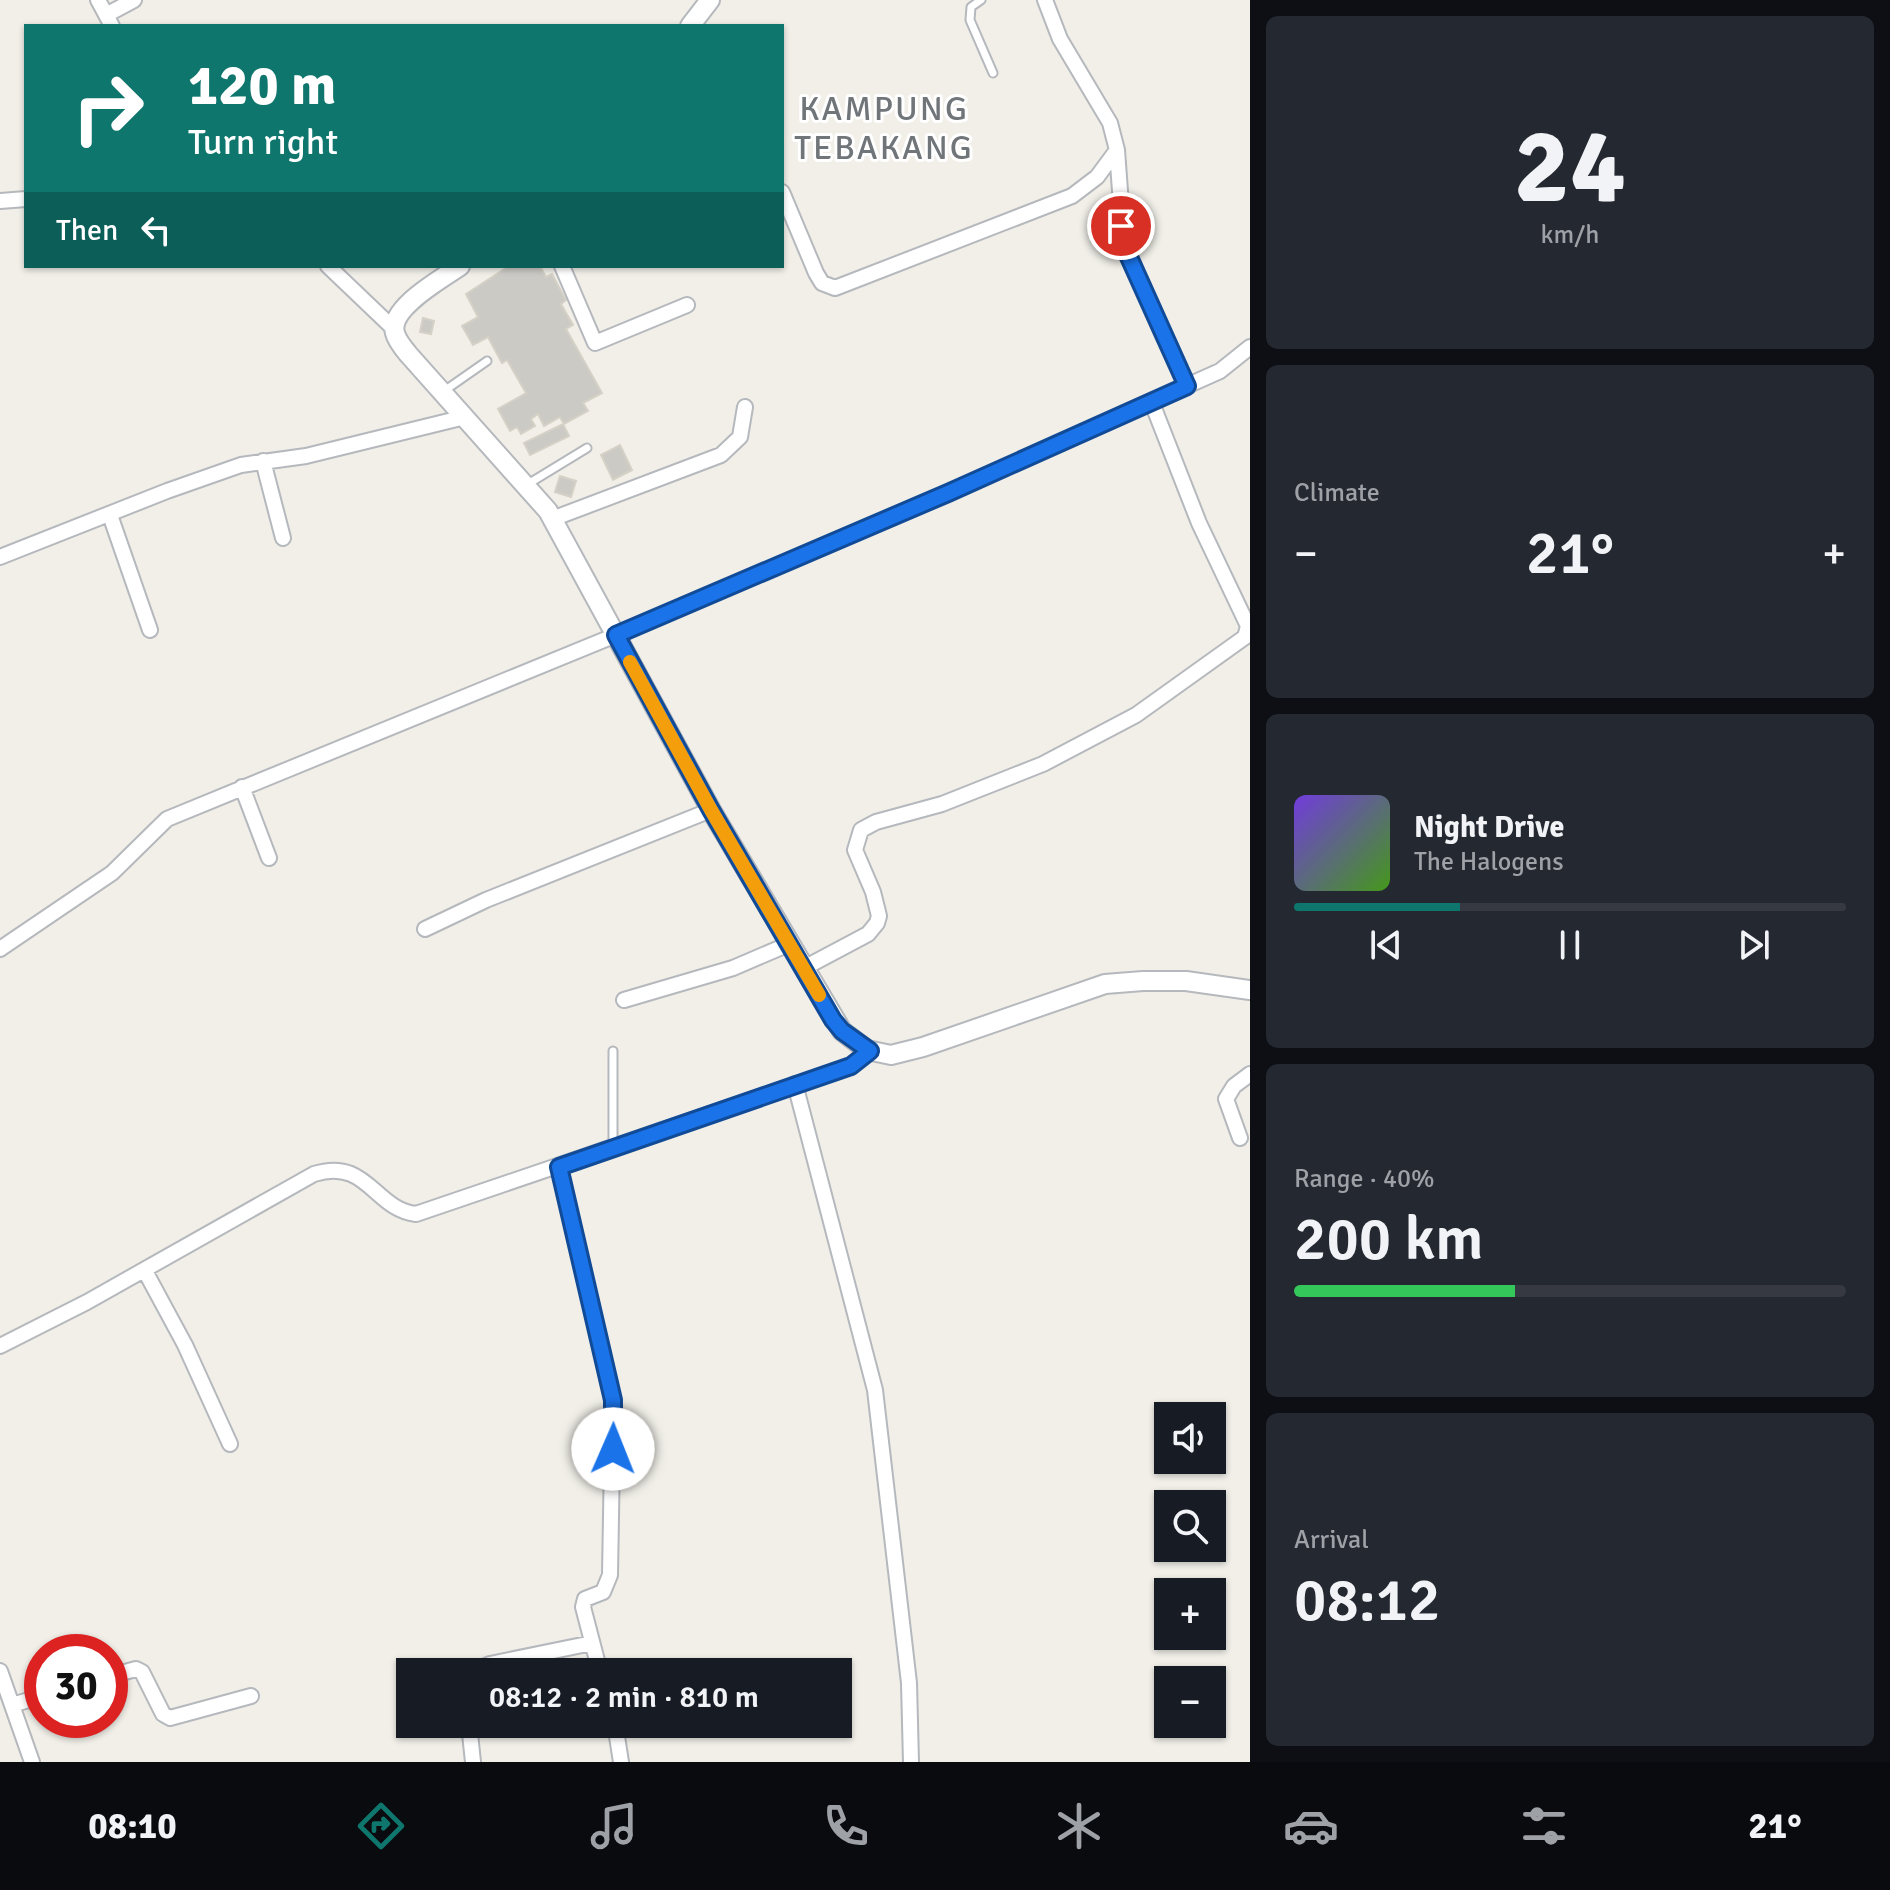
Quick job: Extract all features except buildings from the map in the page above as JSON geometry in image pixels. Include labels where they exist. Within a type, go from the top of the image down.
[{"type":"street","points":[[98,0],[109,20],[134,0]]},
{"type":"street","points":[[695,23],[710,0]]},
{"type":"street","points":[[1045,0],[1060,39],[1110,123],[1117,150],[1124,246],[1187,386]]},
{"type":"street","points":[[784,197],[816,273],[822,283],[835,288],[1072,196],[1097,177],[1117,150]]},
{"type":"street","points":[[0,201],[24,199]]},
{"type":"street","points":[[330,268],[394,329],[409,355],[552,519],[711,810],[842,1031],[870,1051],[891,1055],[923,1047],[1105,984],[1186,981],[1250,990]]},
{"type":"street","points":[[394,329],[402,308],[457,268]]},
{"type":"street","points":[[563,268],[595,343],[687,305]]},
{"type":"street","points":[[0,949],[112,873],[167,819],[616,635],[1152,403],[1220,371],[1250,347]]},
{"type":"street","points":[[804,968],[868,934],[877,923],[879,916],[873,892],[855,850],[861,830],[876,822],[942,804],[1043,764],[1126,721],[1245,637],[1248,626],[1199,523],[1152,403]]},
{"type":"street","points":[[552,519],[721,455],[740,437],[745,407]]},
{"type":"street","points":[[0,557],[213,474],[263,461],[306,456],[465,417]]},
{"type":"street","points":[[263,461],[283,538]]},
{"type":"street","points":[[110,515],[150,630]]},
{"type":"street","points":[[242,787],[269,858]]},
{"type":"street","points":[[425,929],[486,900],[711,810]]},
{"type":"street","points":[[624,1000],[733,968],[789,944]]},
{"type":"street","points":[[0,1346],[145,1271],[314,1174],[329,1169],[356,1176],[399,1209],[416,1214],[851,1066],[870,1051]]},
{"type":"street","points":[[1240,1138],[1226,1099],[1234,1086],[1250,1074]]},
{"type":"street","points":[[795,1084],[875,1390],[909,1683],[911,1762]]},
{"type":"street","points":[[559,1167],[614,1410],[610,1575],[603,1592],[585,1599],[583,1603],[596,1658]]},
{"type":"street","points":[[145,1271],[185,1345],[230,1444]]},
{"type":"street","points":[[519,1658],[592,1643]]},
{"type":"street","points":[[128,1671],[136,1669],[142,1672],[163,1714],[170,1718],[251,1696]]},
{"type":"street","points":[[0,1671],[32,1762]]},
{"type":"street","points":[[12,1705],[24,1701]]},
{"type":"street","points":[[470,1738],[473,1762]]},
{"type":"street","points":[[617,1738],[621,1762]]},
{"type":"lane","points":[[981,0],[971,7],[970,20],[993,73]]},
{"type":"lane","points":[[442,392],[487,361]]},
{"type":"lane","points":[[526,486],[587,448]]},
{"type":"lane","points":[[613,1051],[613,1148]]},
{"type":"slow traffic","points":[[630,662],[711,810],[819,995]]},
{"type":"district","name":"KAMPUNG TEBAKANG","points":[[884,128]]},
{"type":"route","points":[[613,1449],[613,1400],[559,1167],[851,1066],[870,1051],[855,1042],[833,1020],[711,810],[616,635],[948,493],[1187,386],[1124,246],[1121,226]]}]
